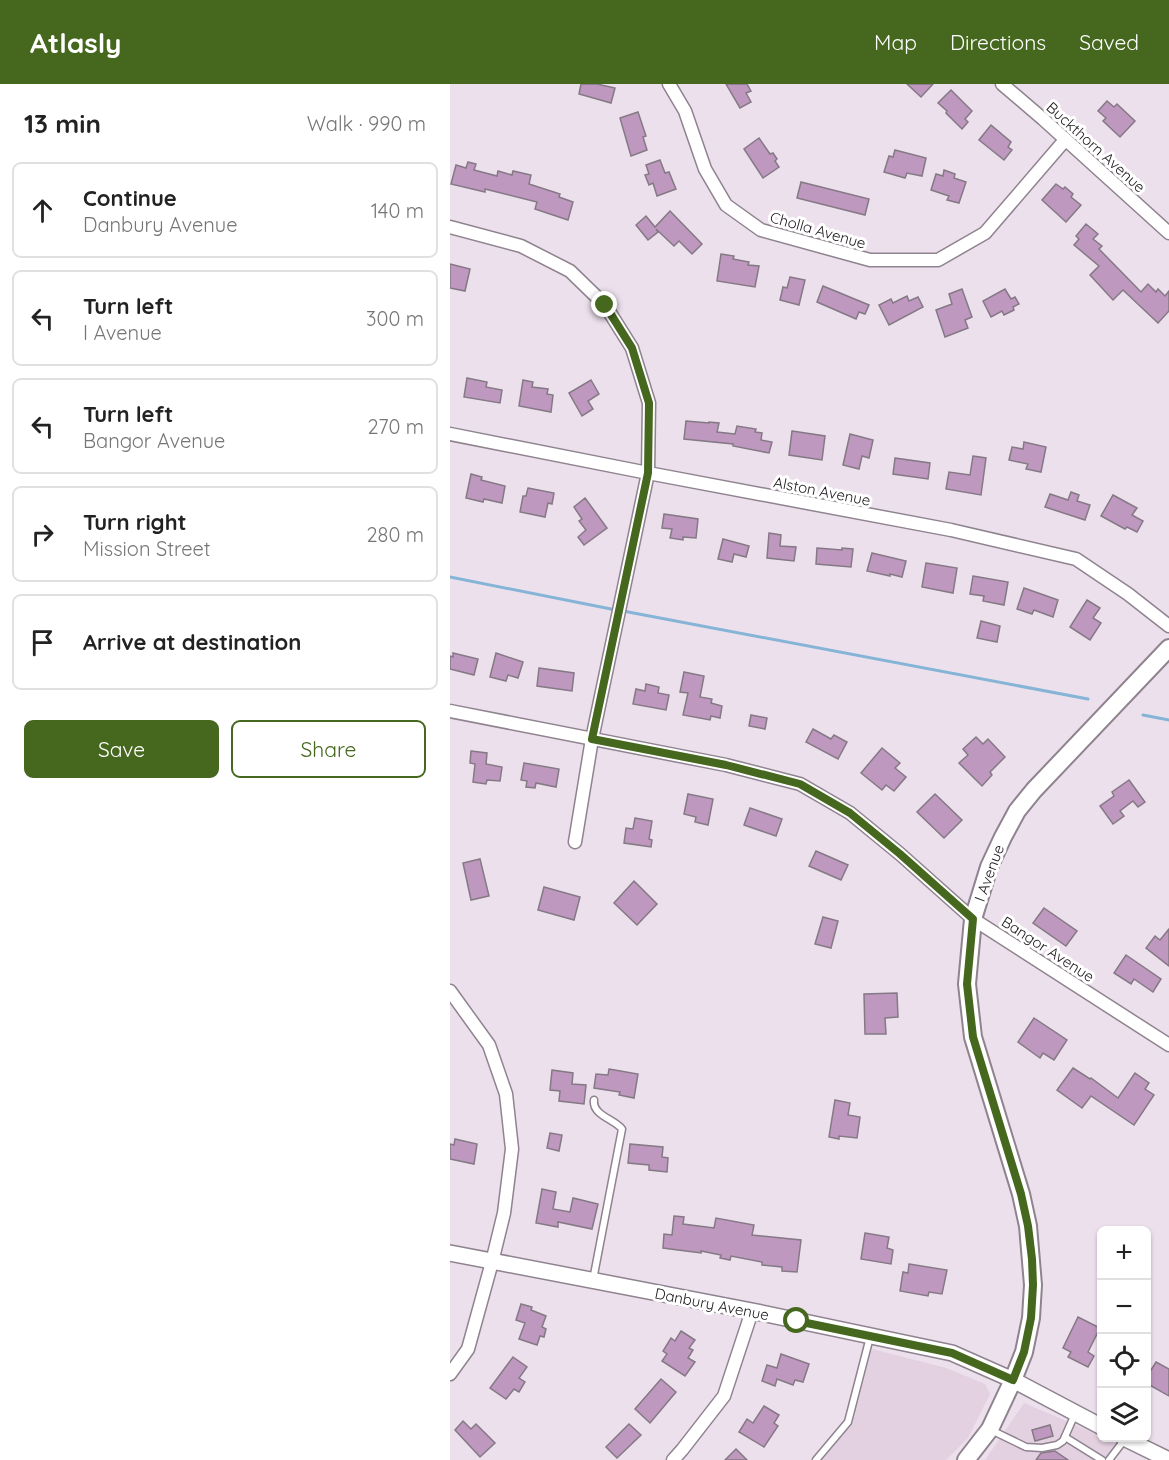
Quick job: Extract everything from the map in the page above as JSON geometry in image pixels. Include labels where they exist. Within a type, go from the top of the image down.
[{"type":"main road","name":"I Avenue","points":[[966,1460],[990,1429],[1024,1352],[1031,1318],[1033,1285],[1028,1226],[1021,1194],[973,1037],[967,984],[973,919],[989,867],[1017,811],[1034,790],[1169,648]]},
{"type":"street","name":"Cholla Avenue","points":[[669,84],[685,111],[705,169],[726,205],[762,230],[870,260],[938,260],[985,233],[1065,140]]},
{"type":"street","name":"Buckthorn Avenue","points":[[1002,84],[1169,233]]},
{"type":"street","points":[[450,227],[521,246],[570,271],[605,305],[632,348],[649,403],[648,473],[592,739],[575,842]]},
{"type":"street","name":"Alston Avenue","points":[[450,434],[951,530],[1076,559],[1128,594],[1169,626]]},
{"type":"street","name":"Bangor Avenue","points":[[450,711],[726,765],[800,784],[850,813],[973,919],[1168,1042]]},
{"type":"street","points":[[450,991],[489,1045],[506,1094],[512,1149],[504,1213],[492,1262],[468,1349],[450,1374]]},
{"type":"street","name":"Danbury Avenue","points":[[450,1253],[752,1311],[952,1353],[1013,1380],[1097,1425]]},
{"type":"street","points":[[673,1460],[724,1396],[752,1311]]},
{"type":"street","points":[[1132,1442],[1169,1460]]},
{"type":"lane","points":[[593,1281],[622,1129],[597,1112],[594,1100]]},
{"type":"lane","points":[[816,1460],[848,1422],[871,1337]]},
{"type":"lane","points":[[990,1429],[1026,1447],[1042,1448],[1057,1445],[1063,1441],[1076,1414]]},
{"type":"lane","points":[[1065,1437],[1102,1460]]},
{"type":"lane","points":[[1109,1460],[1121,1442]]},
{"type":"shaded area","points":[[872,1349],[946,1368],[985,1384],[990,1394],[968,1438],[946,1460],[822,1460],[853,1423]]},
{"type":"shaded area","points":[[1024,1403],[1097,1434],[1097,1442],[1117,1443],[1104,1460],[985,1460]]},
{"type":"building","points":[[581,84],[597,84],[615,88],[611,103],[579,94]]},
{"type":"building","points":[[726,84],[747,84],[751,91],[746,93],[751,102],[740,108]]},
{"type":"building","points":[[907,84],[933,84],[921,97]]},
{"type":"building","points":[[951,90],[972,111],[965,119],[968,122],[962,129],[938,103]]},
{"type":"building","points":[[1107,101],[1114,107],[1117,104],[1135,121],[1120,137],[1103,121],[1106,118],[1098,111]]},
{"type":"building","points":[[638,112],[646,136],[643,137],[647,150],[631,156],[620,118]]},
{"type":"building","points":[[991,125],[1011,142],[1008,147],[1012,150],[1004,160],[979,140]]},
{"type":"building","points":[[759,138],[770,154],[773,153],[779,167],[763,178],[744,149]]},
{"type":"building","points":[[895,150],[926,158],[922,176],[907,173],[905,178],[884,172],[889,156],[893,157]]},
{"type":"building","points":[[660,160],[665,173],[669,172],[676,189],[657,196],[653,183],[649,185],[645,175],[649,174],[646,165]]},
{"type":"building","points":[[468,162],[476,164],[474,170],[497,176],[498,171],[512,175],[513,171],[531,175],[529,184],[560,194],[559,197],[573,202],[568,220],[535,209],[537,202],[485,189],[485,192],[451,184],[456,165],[466,168]]},
{"type":"building","points":[[944,170],[955,174],[954,178],[966,182],[959,203],[947,200],[949,196],[931,190],[936,174],[943,176]]},
{"type":"building","points":[[801,182],[869,199],[865,215],[797,198]]},
{"type":"building","points":[[1056,184],[1063,189],[1065,187],[1073,194],[1071,197],[1081,205],[1066,222],[1042,200]]},
{"type":"building","points":[[670,211],[702,244],[692,254],[679,241],[674,246],[656,229],[658,232],[648,240],[636,225],[646,216],[655,227]]},
{"type":"building","points":[[1086,224],[1098,234],[1093,239],[1102,246],[1099,249],[1141,292],[1148,284],[1156,292],[1158,289],[1165,296],[1169,291],[1169,311],[1158,323],[1123,290],[1113,300],[1090,275],[1099,266],[1074,245],[1079,239],[1076,236]]},
{"type":"building","points":[[721,254],[749,262],[748,265],[759,266],[755,287],[717,281]]},
{"type":"building","points":[[450,264],[470,269],[465,291],[450,288]]},
{"type":"building","points":[[790,277],[805,280],[799,305],[780,300],[783,287],[787,288]]},
{"type":"building","points":[[823,286],[869,305],[865,314],[859,312],[856,319],[817,302]]},
{"type":"building","points":[[962,289],[972,317],[965,320],[968,328],[945,337],[936,310],[952,304],[949,294]]},
{"type":"building","points":[[1005,289],[1011,299],[1015,297],[1019,304],[1013,307],[1014,310],[1004,315],[1002,311],[991,317],[983,301]]},
{"type":"building","points":[[907,296],[909,301],[918,297],[923,307],[889,325],[879,305],[891,299],[893,303]]},
{"type":"building","points":[[467,378],[487,382],[486,387],[502,390],[500,403],[464,397]]},
{"type":"building","points":[[523,380],[533,382],[532,387],[548,389],[547,394],[553,395],[551,412],[519,406]]},
{"type":"building","points":[[591,380],[599,394],[588,401],[593,409],[582,416],[569,393]]},
{"type":"building","points":[[686,421],[719,423],[717,432],[735,434],[737,426],[756,429],[755,432],[762,433],[761,440],[772,442],[769,453],[733,446],[733,444],[684,439]]},
{"type":"building","points":[[792,431],[825,436],[822,460],[789,455]]},
{"type":"building","points":[[850,434],[873,440],[869,458],[862,456],[859,469],[843,465]]},
{"type":"building","points":[[1024,442],[1046,447],[1041,472],[1026,469],[1028,464],[1009,460],[1012,447],[1023,449]]},
{"type":"building","points":[[973,456],[986,458],[981,495],[946,489],[949,472],[970,475]]},
{"type":"building","points":[[895,458],[930,463],[928,479],[893,474]]},
{"type":"building","points":[[471,474],[482,477],[481,480],[505,486],[502,503],[466,498]]},
{"type":"building","points":[[528,488],[554,493],[552,504],[548,503],[545,517],[520,512],[523,496],[526,496]]},
{"type":"building","points":[[1071,492],[1079,495],[1077,501],[1090,505],[1085,520],[1045,507],[1050,494],[1068,500]]},
{"type":"building","points":[[1113,495],[1137,508],[1132,515],[1143,521],[1137,532],[1127,527],[1125,529],[1101,516]]},
{"type":"building","points":[[585,498],[607,528],[584,545],[578,537],[586,530],[579,521],[582,519],[574,507]]},
{"type":"building","points":[[664,514],[698,519],[696,538],[683,537],[683,540],[670,538],[672,529],[662,528]]},
{"type":"building","points":[[769,533],[781,535],[780,546],[796,547],[794,561],[767,558]]},
{"type":"building","points":[[723,539],[749,546],[746,557],[734,554],[732,562],[718,559]]},
{"type":"building","points":[[817,548],[853,549],[851,567],[816,564]]},
{"type":"building","points":[[872,553],[906,561],[902,577],[867,571]]},
{"type":"building","points":[[926,563],[957,568],[953,593],[922,587]]},
{"type":"building","points":[[973,576],[1008,582],[1004,605],[983,601],[984,596],[970,594]]},
{"type":"building","points":[[1024,588],[1058,600],[1053,617],[1034,610],[1032,614],[1017,609]]},
{"type":"building","points":[[1087,600],[1100,608],[1093,618],[1101,623],[1090,640],[1070,627]]},
{"type":"building","points":[[981,621],[1000,626],[997,642],[977,638]]},
{"type":"building","points":[[453,653],[478,659],[474,675],[450,669],[450,656],[453,657]]},
{"type":"building","points":[[496,653],[523,662],[518,678],[508,675],[506,681],[490,677]]},
{"type":"building","points":[[539,668],[574,673],[572,691],[537,686]]},
{"type":"building","points":[[684,672],[704,676],[700,697],[712,699],[711,703],[722,706],[720,718],[711,716],[710,720],[683,715],[688,693],[680,692]]},
{"type":"building","points":[[646,684],[659,687],[658,693],[669,695],[666,710],[633,704],[636,689],[645,691]]},
{"type":"building","points":[[751,715],[767,718],[765,729],[749,726]]},
{"type":"building","points":[[813,729],[831,739],[834,735],[847,742],[838,759],[806,742]]},
{"type":"building","points":[[976,737],[983,744],[988,739],[1005,757],[990,772],[992,775],[982,786],[959,763],[968,755],[963,749]]},
{"type":"building","points":[[882,748],[900,763],[895,768],[906,777],[894,791],[886,785],[882,790],[861,773]]},
{"type":"building","points":[[471,751],[487,753],[486,764],[502,767],[500,781],[487,780],[486,784],[473,782],[475,764],[470,763]]},
{"type":"building","points":[[524,763],[559,769],[556,787],[536,783],[535,788],[526,787],[527,781],[521,780]]},
{"type":"building","points":[[1129,780],[1145,802],[1138,807],[1133,801],[1120,811],[1124,816],[1113,824],[1100,806],[1114,796],[1112,792]]},
{"type":"building","points":[[688,794],[713,799],[708,825],[695,822],[696,817],[684,814]]},
{"type":"building","points":[[935,794],[962,820],[944,838],[917,812]]},
{"type":"building","points":[[750,808],[782,819],[776,836],[744,825]]},
{"type":"building","points":[[635,818],[652,821],[649,839],[652,840],[651,847],[624,843],[626,828],[633,829]]},
{"type":"building","points":[[816,851],[848,865],[841,880],[809,866]]},
{"type":"building","points":[[480,859],[489,896],[471,900],[463,863]]},
{"type":"building","points":[[634,881],[657,904],[637,925],[614,903]]},
{"type":"building","points":[[544,887],[580,897],[574,920],[538,910]]},
{"type":"building","points":[[1044,908],[1077,931],[1066,946],[1033,923]]},
{"type":"building","points":[[823,917],[838,921],[831,948],[815,944]]},
{"type":"building","points":[[1169,929],[1169,966],[1146,948],[1155,936],[1160,940]]},
{"type":"building","points":[[1126,955],[1161,979],[1153,992],[1134,979],[1131,984],[1114,973]]},
{"type":"building","points":[[897,993],[898,1017],[885,1018],[886,1034],[865,1034],[864,994]]},
{"type":"building","points":[[1034,1018],[1067,1040],[1054,1060],[1043,1053],[1040,1058],[1018,1042]]},
{"type":"building","points":[[1073,1068],[1118,1098],[1135,1073],[1149,1083],[1145,1089],[1154,1095],[1134,1125],[1091,1096],[1082,1108],[1057,1090]]},
{"type":"building","points":[[609,1069],[638,1074],[634,1098],[619,1095],[620,1092],[594,1088],[596,1074],[608,1075]]},
{"type":"building","points":[[552,1070],[573,1073],[572,1084],[586,1085],[584,1104],[559,1101],[560,1091],[550,1090]]},
{"type":"building","points":[[835,1100],[850,1103],[848,1115],[860,1117],[857,1138],[829,1137]]},
{"type":"building","points":[[550,1133],[562,1135],[559,1151],[547,1148]]},
{"type":"building","points":[[455,1139],[477,1144],[474,1164],[450,1159],[450,1144],[454,1145]]},
{"type":"building","points":[[630,1144],[663,1147],[662,1157],[668,1158],[667,1172],[649,1170],[649,1165],[628,1163]]},
{"type":"building","points":[[542,1189],[556,1192],[553,1209],[570,1212],[573,1198],[598,1204],[592,1229],[558,1222],[558,1227],[536,1223]]},
{"type":"building","points":[[674,1216],[684,1217],[683,1224],[714,1228],[716,1218],[754,1225],[752,1235],[801,1240],[797,1272],[782,1271],[782,1267],[762,1265],[762,1262],[731,1256],[730,1260],[720,1258],[721,1255],[701,1251],[701,1253],[663,1248],[664,1234],[672,1235]]},
{"type":"building","points":[[865,1233],[889,1237],[887,1248],[893,1250],[891,1264],[861,1259]]},
{"type":"building","points":[[909,1264],[947,1270],[942,1294],[929,1292],[928,1296],[900,1291],[903,1272],[908,1273]]},
{"type":"building","points":[[521,1304],[532,1307],[531,1310],[546,1316],[542,1327],[546,1329],[544,1337],[540,1336],[537,1345],[519,1339],[525,1323],[516,1320]]},
{"type":"building","points":[[1078,1317],[1097,1326],[1097,1334],[1088,1352],[1094,1356],[1088,1367],[1068,1357],[1071,1352],[1063,1348]]},
{"type":"building","points":[[681,1331],[695,1340],[689,1348],[693,1350],[688,1358],[695,1362],[685,1376],[662,1361],[667,1354],[663,1351],[671,1338],[675,1341]]},
{"type":"building","points":[[781,1354],[809,1364],[803,1382],[795,1380],[793,1385],[777,1379],[775,1386],[762,1381],[767,1365],[777,1368]]},
{"type":"building","points":[[513,1357],[527,1367],[519,1378],[525,1382],[519,1392],[514,1389],[506,1399],[490,1388]]},
{"type":"building","points":[[1156,1362],[1169,1369],[1169,1396],[1151,1386],[1151,1370]]},
{"type":"building","points":[[661,1379],[676,1392],[650,1423],[635,1409]]},
{"type":"building","points":[[764,1406],[779,1415],[774,1423],[778,1426],[764,1447],[739,1432],[747,1419],[753,1423]]},
{"type":"building","points":[[463,1421],[471,1429],[476,1424],[495,1443],[480,1457],[455,1430]]},
{"type":"building","points":[[629,1424],[641,1435],[617,1458],[606,1447]]},
{"type":"building","points":[[1050,1425],[1053,1436],[1035,1441],[1032,1430]]},
{"type":"building","points":[[736,1449],[747,1460],[725,1460]]},
{"type":"building","points":[[1055,1451],[1068,1460],[1036,1460],[1041,1453]]},
{"type":"waterway","points":[[450,577],[616,610]]},
{"type":"waterway","points":[[623,611],[1088,699]]},
{"type":"waterway","points":[[1143,715],[1169,720]]},
{"type":"route","points":[[605,305],[632,348],[649,403],[648,473],[592,739],[726,765],[800,784],[850,813],[973,919],[967,984],[973,1037],[1021,1194],[1032,1259],[1031,1318],[1024,1352],[1013,1380],[952,1353],[797,1321]]}]
